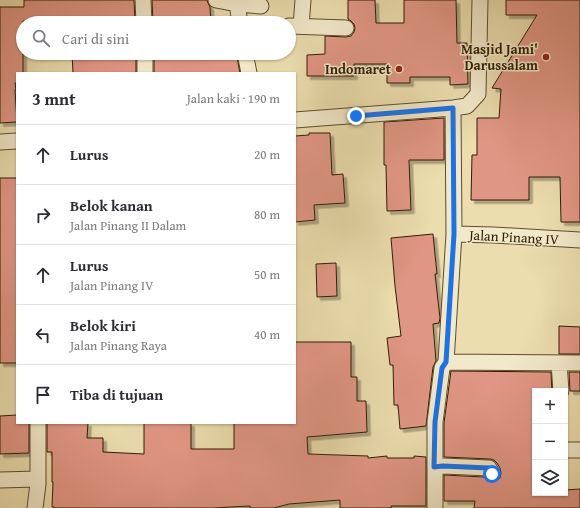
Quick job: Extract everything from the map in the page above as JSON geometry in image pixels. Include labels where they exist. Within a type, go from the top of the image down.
[{"type":"street","points":[[143,0],[144,16]]},
{"type":"street","points":[[216,0],[261,6]]},
{"type":"street","points":[[296,23],[303,0]]},
{"type":"street","points":[[296,120],[467,106],[478,94],[480,0]]},
{"type":"street","points":[[237,4],[239,16]]},
{"type":"street","points":[[296,26],[346,28]]},
{"type":"street","points":[[145,60],[145,72]]},
{"type":"street","points":[[246,60],[249,72]]},
{"type":"street","name":"Jalan Pinang IV","points":[[453,108],[454,234],[580,240]]},
{"type":"street","points":[[0,142],[16,141]]},
{"type":"street","points":[[435,508],[435,422],[442,368],[446,362],[454,234]]},
{"type":"street","points":[[446,362],[580,363]]},
{"type":"street","points":[[560,363],[561,388]]},
{"type":"street","points":[[35,508],[38,479],[38,424]]},
{"type":"street","points":[[568,450],[580,450]]},
{"type":"street","points":[[434,467],[489,468],[492,474]]},
{"type":"street","points":[[0,480],[38,479]]},
{"type":"building","points":[[24,0],[134,0],[135,16],[16,16],[16,60],[23,60],[23,72],[16,72],[16,122],[0,123],[0,7],[24,7]]},
{"type":"building","points":[[152,0],[207,0],[210,7],[211,16],[153,16]]},
{"type":"building","points":[[348,0],[375,0],[376,23],[404,23],[404,0],[456,0],[457,43],[467,43],[468,84],[450,85],[450,77],[410,77],[410,83],[387,83],[387,64],[354,64],[354,76],[307,76],[307,55],[325,54],[325,36],[346,37],[351,36],[354,32],[354,24],[348,19]]},
{"type":"building","points":[[506,0],[580,0],[580,222],[561,222],[560,177],[529,177],[529,200],[471,200],[472,155],[477,155],[477,118],[499,118],[501,89],[492,88],[537,15],[506,15]]},
{"type":"building","points":[[72,60],[136,60],[136,72],[73,72]]},
{"type":"building","points":[[154,60],[238,60],[240,72],[154,72]]},
{"type":"building","points":[[444,118],[444,160],[409,160],[411,210],[387,211],[386,165],[384,165],[384,122]]},
{"type":"building","points":[[309,133],[330,133],[332,175],[343,174],[345,203],[314,205],[315,220],[296,222],[296,136],[309,135]]},
{"type":"building","points":[[0,178],[16,178],[16,363],[0,363]]},
{"type":"building","points":[[433,234],[437,274],[435,274],[440,318],[439,323],[433,324],[436,361],[433,367],[426,426],[400,429],[398,405],[394,405],[393,365],[390,365],[387,338],[401,336],[391,238]]},
{"type":"building","points":[[336,263],[337,296],[317,297],[316,264]]},
{"type":"building","points":[[559,326],[580,327],[580,354],[559,354]]},
{"type":"building","points":[[296,342],[351,342],[351,377],[357,377],[357,401],[366,401],[367,432],[307,437],[308,454],[368,456],[368,458],[387,456],[387,458],[414,458],[414,456],[426,457],[426,506],[340,508],[340,500],[289,504],[274,508],[250,508],[250,506],[213,508],[52,507],[52,452],[47,452],[47,424],[88,424],[87,438],[103,438],[103,452],[144,454],[144,424],[191,424],[191,449],[234,449],[234,424],[296,424]]},
{"type":"building","points":[[451,371],[551,372],[552,388],[532,388],[532,496],[568,496],[568,490],[580,489],[580,508],[474,508],[475,501],[444,501],[444,475],[484,477],[487,481],[493,482],[500,478],[501,473],[500,468],[494,460],[444,457],[444,423]]},
{"type":"building","points":[[569,372],[580,372],[580,391],[570,391]]},
{"type":"building","points":[[16,415],[16,424],[29,424],[29,453],[0,454],[0,416]]},
{"type":"place","name":"Masjid Jami' Darussalam","points":[[546,57]]},
{"type":"place","name":"Indomaret","points":[[399,69]]},
{"type":"route","points":[[356,116],[453,108],[454,234],[446,362],[442,368],[435,422],[434,467],[489,468],[492,474]]}]
